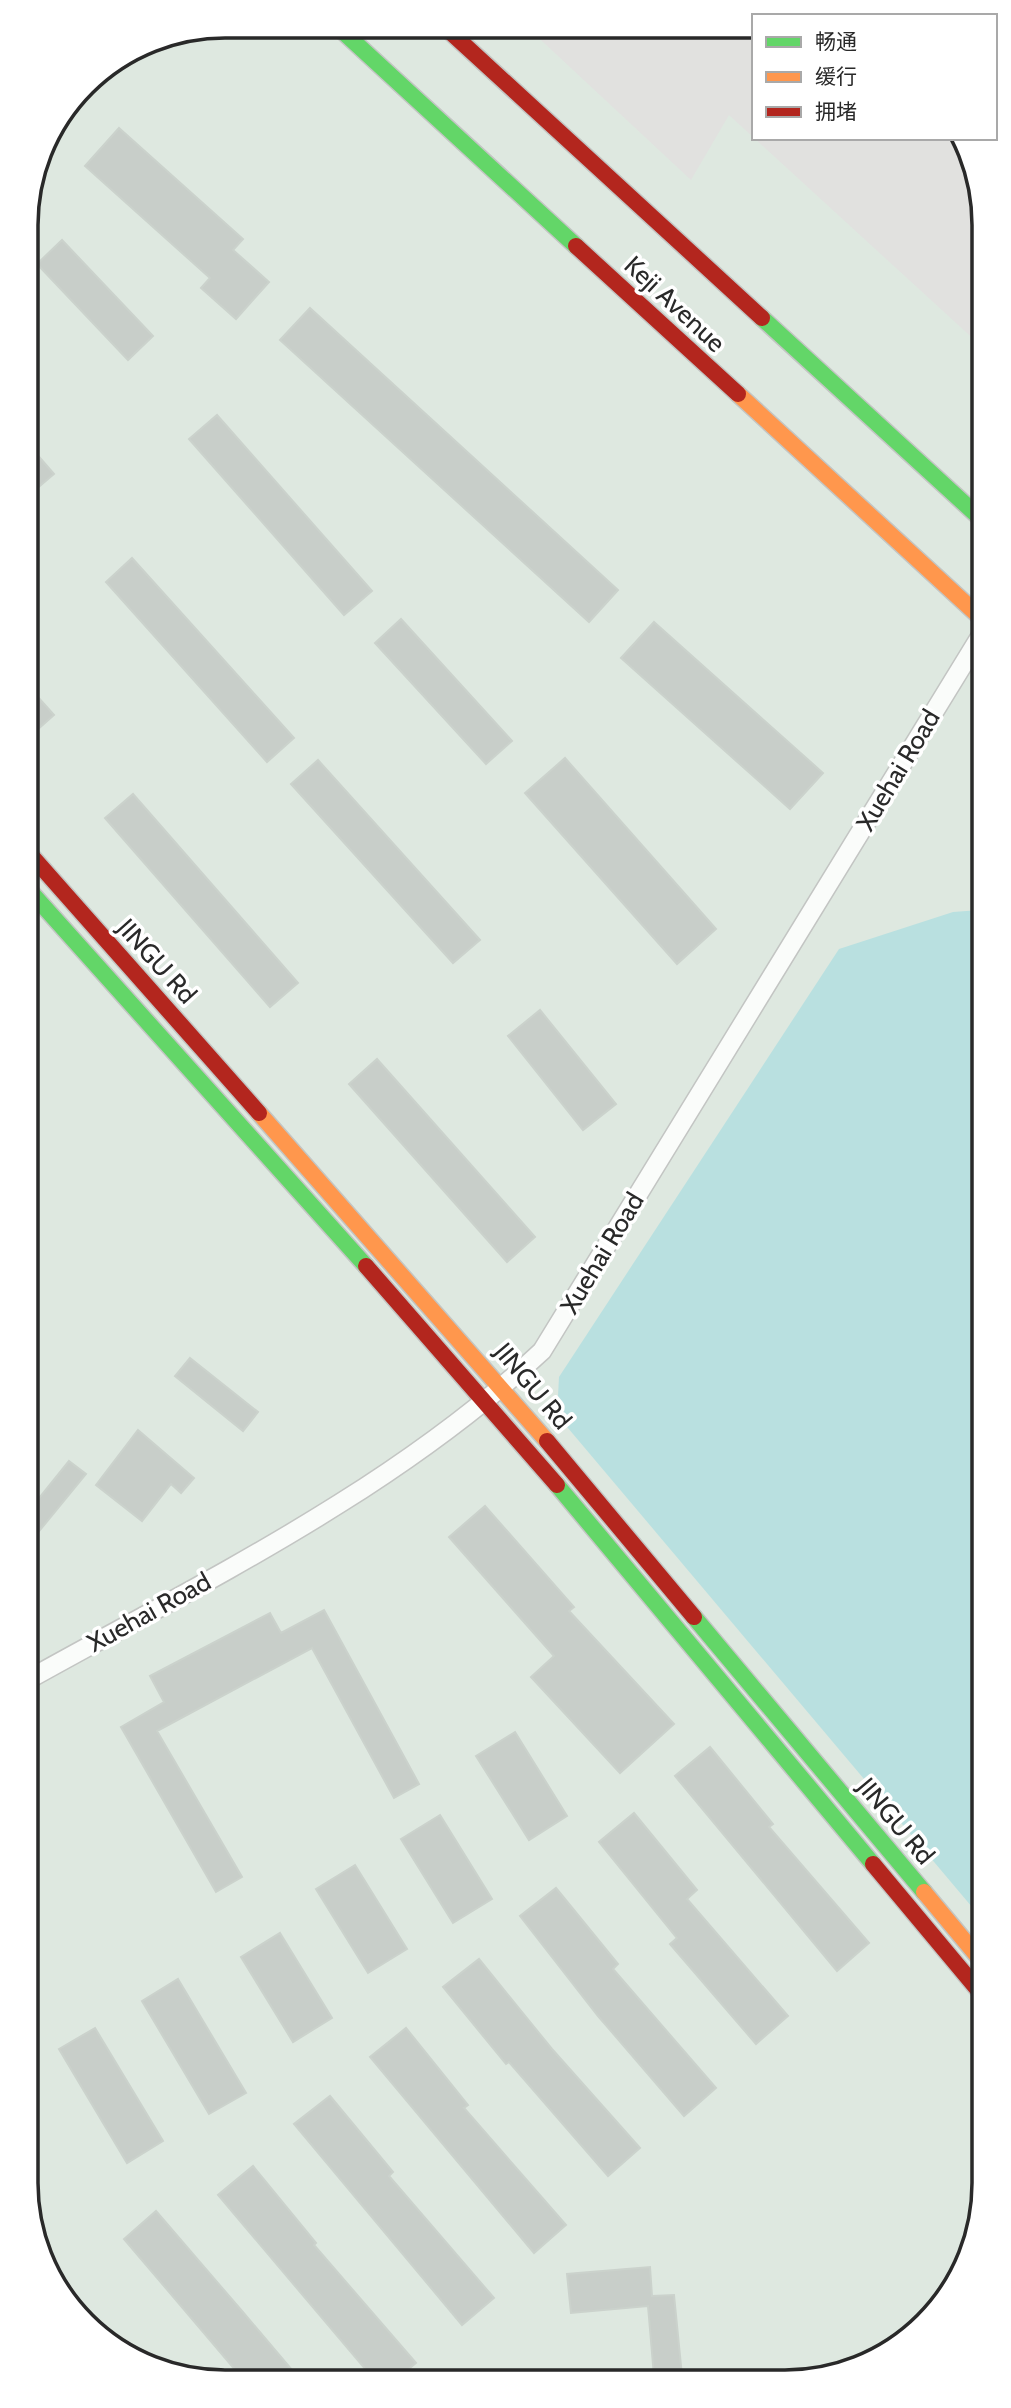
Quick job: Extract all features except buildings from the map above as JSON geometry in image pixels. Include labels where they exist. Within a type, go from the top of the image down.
[{"type":"street","name":"Keji Avenue","points":[[350,38],[972,610]]},
{"type":"street","name":"Keji Avenue","points":[[457,38],[972,511]]},
{"type":"street","name":"Xuehai Road","points":[[38,1674],[344,1504],[503,1388],[542,1351],[972,648]]},
{"type":"street","name":"JINGU Rd","points":[[39,864],[503,1388],[972,1950]]},
{"type":"street","name":"JINGU Rd","points":[[39,901],[486,1400],[972,1983]]},
{"type":"shaded area","points":[[539,38],[752,38],[752,136],[729,115],[691,180]]},
{"type":"shaded area","points":[[756,140],[951,140],[966,177],[971,201],[972,338]]},
{"type":"shaded area","points":[[972,911],[972,1907],[557,1415],[559,1377],[839,949],[953,912]]},
{"type":"traffic: fast","points":[[350,38],[576,246]]},
{"type":"traffic: fast","points":[[762,318],[972,511]]},
{"type":"traffic: fast","points":[[39,901],[366,1266]]},
{"type":"traffic: fast","points":[[557,1485],[873,1864]]},
{"type":"traffic: fast","points":[[694,1617],[924,1892]]},
{"type":"traffic: slow","points":[[738,394],[972,610]]},
{"type":"traffic: slow","points":[[259,1113],[547,1441]]},
{"type":"traffic: slow","points":[[924,1892],[972,1950]]},
{"type":"traffic: jam","points":[[457,38],[762,318]]},
{"type":"traffic: jam","points":[[576,246],[738,394]]},
{"type":"traffic: jam","points":[[39,864],[259,1113]]},
{"type":"traffic: jam","points":[[366,1266],[557,1485]]},
{"type":"traffic: jam","points":[[547,1441],[694,1617]]},
{"type":"traffic: jam","points":[[873,1864],[972,1983]]}]
